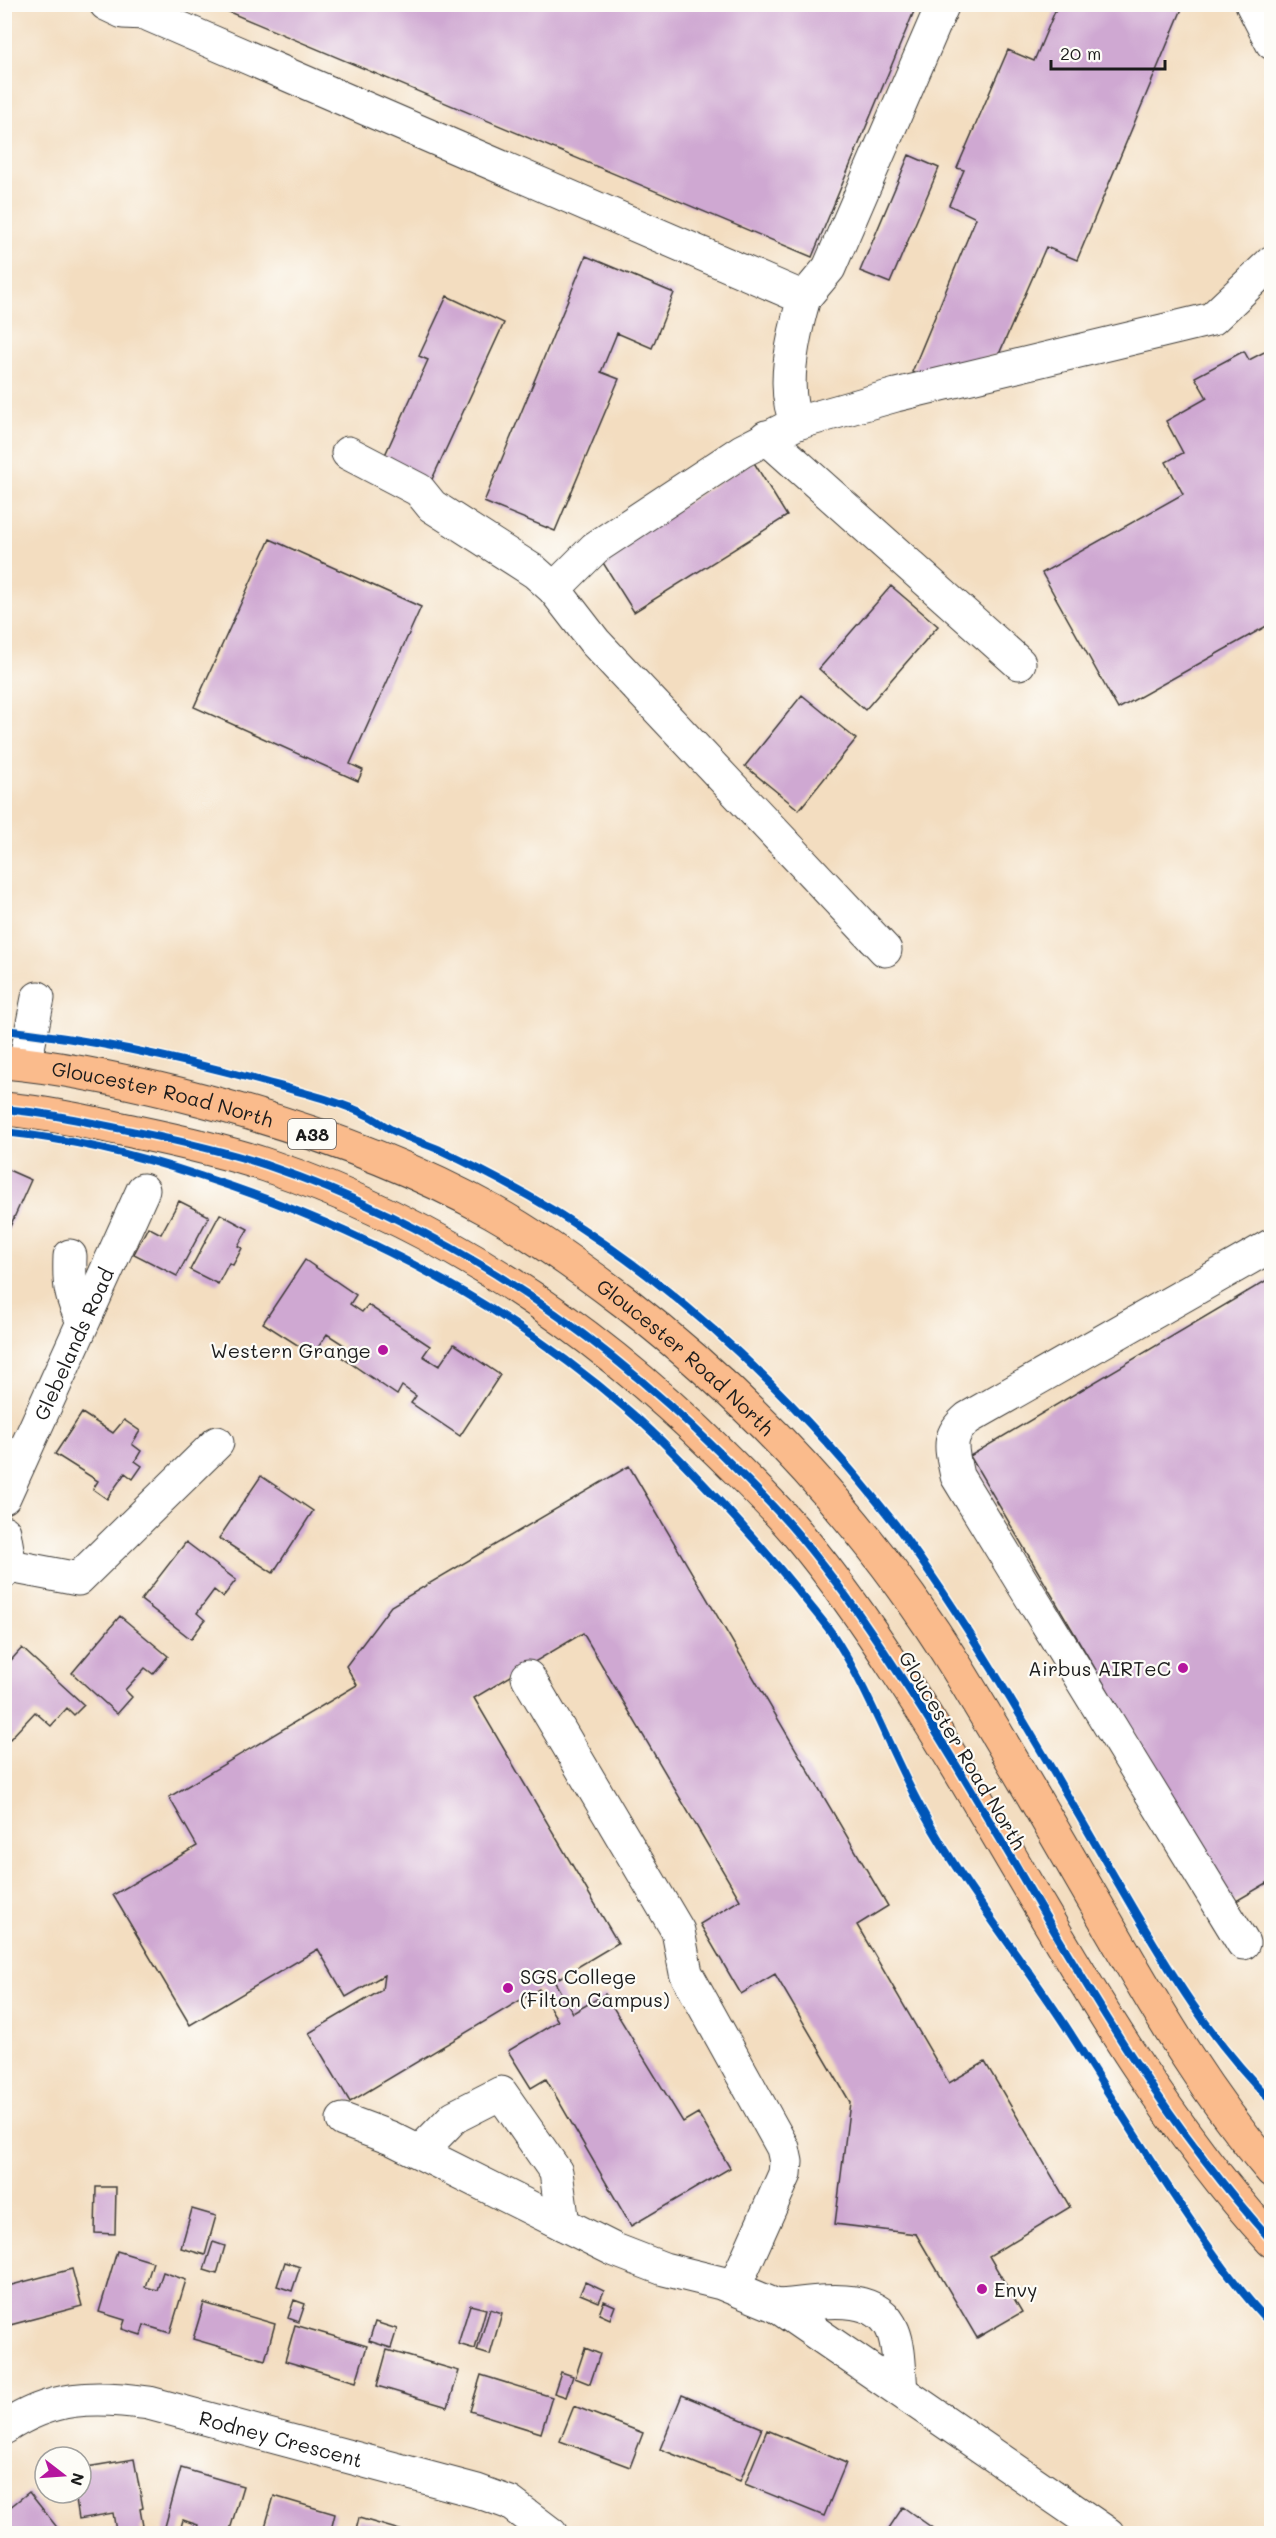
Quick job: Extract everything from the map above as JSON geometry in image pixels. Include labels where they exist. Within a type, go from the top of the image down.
[{"type":"main road","name":"Gloucester Road North","points":[[15,1063],[150,1087],[256,1115],[341,1143],[495,1213],[593,1277],[659,1328],[774,1434],[844,1513],[922,1614],[957,1668],[1151,2000],[1226,2113],[1272,2171]]},
{"type":"main road","name":"Gloucester Road North","points":[[4,1109],[74,1119],[215,1151],[262,1164],[373,1207],[480,1263],[527,1293],[610,1355],[682,1416],[800,1535],[856,1611],[903,1680],[1027,1887],[1154,2088],[1228,2190],[1272,2241]]},
{"type":"street","points":[[106,4],[123,12],[150,9],[804,298]]},
{"type":"street","points":[[797,423],[791,410],[790,372],[797,323],[804,298],[830,268],[943,4]]},
{"type":"street","points":[[1252,4],[1272,43]]},
{"type":"street","points":[[554,589],[595,548],[766,437],[797,423],[896,395],[1212,319],[1272,262]]},
{"type":"street","points":[[766,437],[1019,663]]},
{"type":"street","points":[[348,453],[419,489],[432,506],[535,572],[554,589],[595,642],[885,950]]},
{"type":"street","points":[[15,1063],[38,998]]},
{"type":"street","name":"Glebelands Road","points":[[4,1497],[142,1190]]},
{"type":"street","points":[[1243,1943],[957,1476],[951,1445],[957,1428],[968,1418],[1272,1245]]},
{"type":"street","points":[[70,1256],[69,1286],[83,1321]]},
{"type":"street","points":[[4,1532],[7,1569],[78,1579],[217,1443]]},
{"type":"street","points":[[528,1677],[678,1931],[686,1973],[783,2148],[786,2162],[785,2174],[734,2288]]},
{"type":"street","points":[[420,2152],[454,2117],[501,2093],[556,2172],[563,2224]]},
{"type":"street","points":[[343,2120],[391,2138],[615,2250],[664,2269],[734,2288],[777,2306],[1108,2534]]},
{"type":"street","points":[[777,2306],[849,2302],[868,2305],[885,2316],[894,2333],[901,2390]]},
{"type":"street","name":"Rodney Crescent","points":[[4,2428],[35,2410],[68,2400],[104,2398],[148,2403],[486,2494],[519,2509],[551,2534]]},
{"type":"building","points":[[210,4],[917,4],[812,257]]},
{"type":"building","points":[[1058,4],[1184,4],[1077,260],[1046,247],[999,354],[919,376],[912,372],[976,218],[949,205],[964,170],[957,168],[1008,50],[1034,61]]},
{"type":"building","points":[[909,155],[939,168],[890,283],[860,271]]},
{"type":"building","points":[[586,256],[674,293],[652,348],[617,333],[601,372],[619,379],[555,531],[484,502]]},
{"type":"building","points":[[447,296],[504,323],[428,488],[380,466],[428,360],[419,356]]},
{"type":"building","points":[[1272,348],[1272,623],[1118,709],[1042,573],[1183,494],[1166,462],[1183,453],[1166,421],[1207,398],[1195,377],[1244,351],[1249,360]]},
{"type":"building","points":[[753,461],[787,516],[634,612],[600,558]]},
{"type":"building","points":[[270,539],[421,607],[350,764],[363,770],[358,781],[194,707]]},
{"type":"building","points":[[891,586],[938,626],[865,710],[819,669]]},
{"type":"building","points":[[802,695],[856,739],[799,810],[745,766]]},
{"type":"building","points":[[4,1168],[31,1180],[8,1231],[4,1230]]},
{"type":"building","points":[[179,1201],[209,1216],[177,1276],[134,1254],[148,1227],[161,1234]]},
{"type":"building","points":[[220,1214],[248,1229],[238,1246],[242,1248],[233,1265],[229,1263],[218,1284],[190,1270]]},
{"type":"building","name":"Western Grange","points":[[305,1260],[356,1295],[350,1304],[362,1312],[368,1305],[430,1346],[423,1356],[439,1366],[454,1344],[500,1375],[460,1436],[411,1403],[416,1396],[402,1386],[397,1395],[337,1354],[344,1345],[327,1334],[313,1355],[263,1323]]},
{"type":"building","name":"Airbus AIRTeC","points":[[1272,1277],[1272,1880],[1233,1903],[970,1456]]},
{"type":"building","points":[[82,1413],[113,1433],[124,1420],[140,1431],[132,1444],[141,1451],[135,1461],[142,1466],[133,1479],[125,1473],[107,1499],[93,1489],[98,1481],[55,1454]]},
{"type":"building","points":[[629,1466],[888,1906],[857,1925],[949,2083],[985,2062],[1070,2207],[989,2256],[1022,2312],[977,2338],[916,2234],[835,2224],[850,2102],[775,1974],[741,1994],[700,1924],[740,1900],[583,1633],[474,1698],[618,1943],[554,1981],[573,2013],[605,1994],[683,2122],[698,2113],[730,2168],[631,2226],[546,2079],[531,2088],[508,2051],[558,2021],[539,1989],[350,2102],[309,2033],[382,1990],[384,1975],[346,1997],[318,1949],[190,2025],[113,1895],[197,1846],[169,1797],[357,1685],[346,1666],[391,1606]]},
{"type":"building","points":[[261,1476],[313,1511],[273,1573],[219,1538]]},
{"type":"building","points":[[186,1542],[236,1580],[223,1597],[214,1590],[197,1613],[205,1620],[191,1639],[141,1600]]},
{"type":"building","points":[[120,1616],[168,1656],[153,1674],[145,1668],[125,1690],[132,1697],[117,1714],[72,1673]]},
{"type":"building","points":[[22,1648],[84,1705],[74,1715],[67,1708],[51,1726],[35,1712],[10,1739],[4,1734],[4,1668]]},
{"type":"building","points":[[96,2187],[116,2187],[115,2234],[95,2233]]},
{"type":"building","points":[[192,2209],[216,2216],[205,2255],[181,2248]]},
{"type":"building","points":[[213,2242],[225,2246],[217,2274],[204,2270]]},
{"type":"building","points":[[117,2251],[153,2262],[145,2287],[157,2290],[163,2272],[186,2280],[170,2333],[144,2325],[141,2335],[122,2329],[125,2320],[99,2312]]},
{"type":"building","points":[[285,2262],[300,2267],[292,2291],[277,2286]]},
{"type":"building","points":[[72,2269],[82,2306],[10,2325],[4,2306],[4,2287]]},
{"type":"building","points":[[585,2282],[604,2291],[599,2302],[580,2294]]},
{"type":"building","points":[[294,2300],[305,2304],[299,2322],[288,2318]]},
{"type":"building","points":[[604,2301],[615,2306],[610,2319],[599,2314]]},
{"type":"building","points":[[204,2303],[275,2324],[265,2360],[193,2339]]},
{"type":"building","points":[[470,2305],[486,2309],[475,2349],[458,2344]]},
{"type":"building","points":[[490,2309],[502,2313],[490,2355],[477,2351]]},
{"type":"building","points":[[375,2322],[397,2329],[391,2348],[369,2341]]},
{"type":"building","points":[[295,2325],[367,2346],[356,2382],[285,2361]]},
{"type":"building","points":[[585,2348],[600,2354],[590,2384],[575,2378]]},
{"type":"building","points":[[387,2350],[459,2371],[448,2407],[377,2386]]},
{"type":"building","points":[[561,2372],[573,2376],[566,2397],[554,2393]]},
{"type":"building","points":[[481,2375],[552,2397],[541,2433],[470,2411]]},
{"type":"building","points":[[682,2395],[762,2428],[740,2481],[660,2449]]},
{"type":"building","points":[[574,2406],[643,2433],[630,2467],[560,2441]]},
{"type":"building","points":[[767,2430],[846,2463],[824,2516],[745,2484]]},
{"type":"building","points":[[134,2459],[143,2508],[140,2509],[143,2526],[140,2527],[141,2534],[119,2534],[119,2530],[116,2531],[113,2513],[79,2519],[77,2505],[93,2505],[93,2466]]},
{"type":"building","points":[[181,2468],[243,2486],[229,2533],[196,2534],[198,2525],[183,2520],[179,2534],[163,2534]]},
{"type":"building","points":[[29,2492],[33,2497],[33,2505],[39,2505],[60,2531],[56,2534],[4,2534],[4,2512]]},
{"type":"building","points":[[274,2496],[335,2514],[330,2534],[263,2534]]},
{"type":"building","points":[[903,2507],[941,2534],[885,2534]]},
{"type":"building","points":[[359,2518],[410,2533],[410,2534],[355,2534]]},
{"type":"cycle path","points":[[4,1030],[102,1044],[166,1057],[302,1092],[356,1110],[398,1133],[440,1150],[484,1172],[556,1212],[604,1243],[696,1314],[739,1353],[821,1436],[859,1479],[909,1543],[948,1599],[997,1677],[1174,1977],[1229,2054],[1272,2101]]},
{"type":"cycle path","points":[[4,1109],[38,1113],[152,1135],[234,1155],[330,1189],[452,1248],[510,1283],[566,1321],[671,1407],[782,1516],[850,1601],[941,1740],[1118,2035],[1165,2106],[1216,2175],[1272,2241]]},
{"type":"cycle path","points":[[4,1132],[79,1143],[176,1168],[258,1196],[372,1244],[480,1302],[532,1336],[581,1372],[655,1434],[756,1541],[833,1635],[860,1683],[923,1812],[956,1867],[1065,2025],[1202,2237],[1240,2289],[1272,2325]]},
{"type":"place","name":"Western Grange","points":[[383,1350]]},
{"type":"place","name":"Airbus AIRTeC","points":[[1183,1668]]},
{"type":"place","name":"SGS College (Filton Campus)","points":[[508,1988]]},
{"type":"place","name":"Envy","points":[[982,2289]]}]
